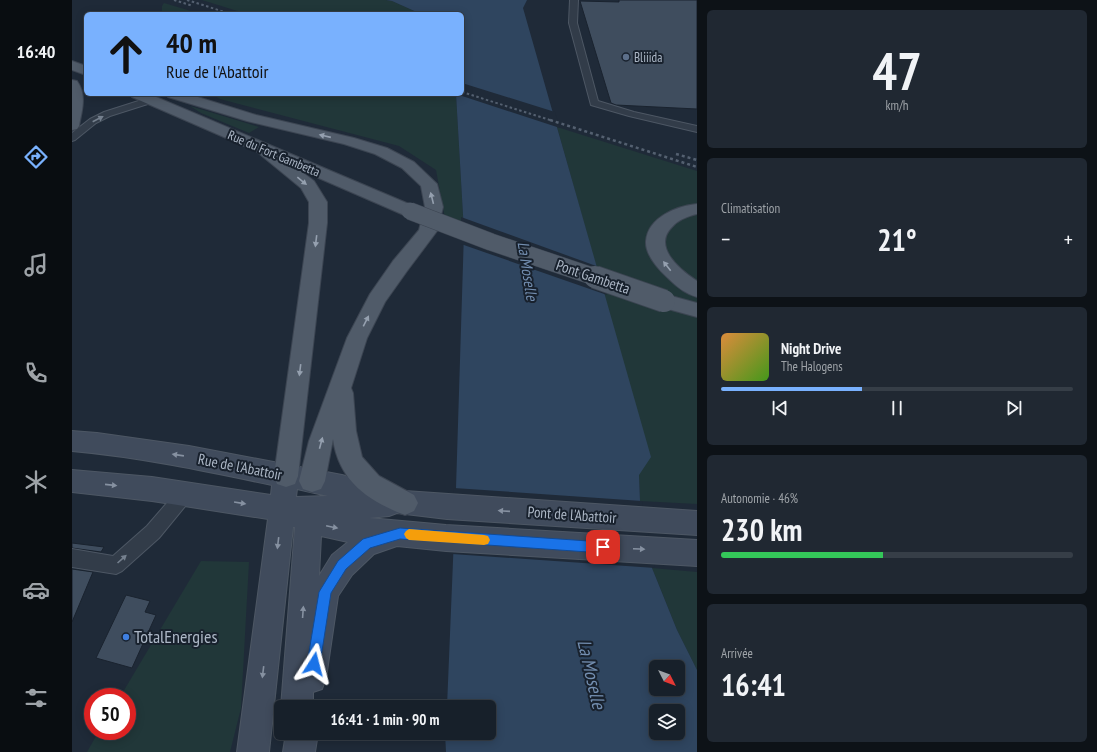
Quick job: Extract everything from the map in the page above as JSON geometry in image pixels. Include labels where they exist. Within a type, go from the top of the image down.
[{"type":"main road","points":[[72,64],[84,67]]},
{"type":"main road","points":[[72,64],[84,70]]},
{"type":"main road","points":[[72,84],[76,93],[77,104],[72,126]]},
{"type":"main road","points":[[180,96],[252,118],[349,141],[381,151],[408,165],[429,184],[434,207],[428,231],[400,266],[377,299],[357,338],[321,441],[299,479]]},
{"type":"main road","name":"Rue du Fort Gambetta","points":[[144,97],[410,211]]},
{"type":"main road","points":[[261,147],[308,185],[318,202],[318,223],[299,479],[300,513],[296,700]]},
{"type":"main road","points":[[697,209],[682,212],[671,217],[658,231],[656,240],[658,251],[667,267],[675,276],[697,290]]},
{"type":"main road","name":"Pont Gambetta","points":[[410,211],[491,242],[664,301],[697,310]]},
{"type":"main road","points":[[342,382],[345,445],[354,468],[371,484],[405,503]]},
{"type":"main road","name":"Rue de l'Abattoir","points":[[72,441],[97,443],[189,457],[299,479],[405,503],[447,507]]},
{"type":"main road","name":"Rue de l'Abattoir","points":[[72,481],[185,494],[300,513],[338,528],[446,538]]},
{"type":"main road","name":"Rue de l'Abattoir","points":[[300,513],[405,503]]},
{"type":"main road","name":"Pont de l'Abattoir","points":[[447,507],[697,523]]},
{"type":"main road","points":[[253,752],[300,513]]},
{"type":"main road","points":[[308,700],[325,592],[342,565],[366,543],[400,534]]},
{"type":"main road","name":"Pont de l'Abattoir","points":[[446,538],[697,553]]},
{"type":"main road","points":[[293,752],[294,740]]},
{"type":"main road","points":[[300,752],[301,740]]},
{"type":"lane","points":[[574,0],[573,24],[594,103],[632,114],[697,128]]},
{"type":"lane","points":[[72,138],[93,121],[144,97]]},
{"type":"lane","points":[[72,558],[116,565],[153,532],[185,494]]},
{"type":"green space","points":[[202,0],[386,0],[392,1],[417,12],[241,12]]},
{"type":"green space","points":[[164,3],[194,12],[162,12],[162,6]]},
{"type":"green space","points":[[215,96],[456,96],[464,232],[446,224],[436,170],[399,146],[220,99]]},
{"type":"green space","points":[[190,106],[259,127],[249,133],[201,113]]},
{"type":"green space","points":[[557,127],[697,171],[697,504],[640,501],[639,475],[596,266]]},
{"type":"green space","points":[[201,561],[249,562],[241,708],[230,752],[87,752],[94,740],[136,740],[136,688],[125,688]]},
{"type":"green space","points":[[652,568],[697,572],[697,670],[677,630]]},
{"type":"water","name":"La Moselle","points":[[386,0],[527,0],[523,8],[651,457],[639,475],[640,501],[652,568],[677,630],[697,670],[697,752],[446,752],[445,740],[496,740],[496,700],[447,700],[464,232],[456,96],[464,96],[464,12],[417,12],[392,1]]},
{"type":"pier","points":[[464,84],[555,112],[560,128],[462,96],[464,96]]},
{"type":"pier","points":[[461,217],[599,267],[607,295],[461,244]]},
{"type":"pier","points":[[454,488],[642,501],[655,568],[452,554]]},
{"type":"building","name":"Bliiida","points":[[619,0],[697,0],[697,109],[616,105],[611,103],[580,1],[619,2]]},
{"type":"building","points":[[72,543],[104,547],[101,552],[72,548]]},
{"type":"building","points":[[72,569],[93,572],[72,622]]},
{"type":"building","name":"TotalEnergies","points":[[126,595],[150,601],[145,612],[156,615],[132,668],[96,658]]},
{"type":"railway","points":[[174,0],[193,6]]},
{"type":"railway","points":[[187,0],[225,12]]},
{"type":"railway","points":[[464,93],[553,121]]},
{"type":"railway","points":[[550,120],[697,167]]},
{"type":"railway","points":[[676,154],[697,160]]},
{"type":"slow traffic","points":[[409,534],[484,540]]},
{"type":"place","name":"Bliiida","points":[[626,57]]},
{"type":"place","name":"TotalEnergies","points":[[126,637]]},
{"type":"route","points":[[314,664],[325,592],[342,565],[366,543],[400,534],[603,547]]}]
